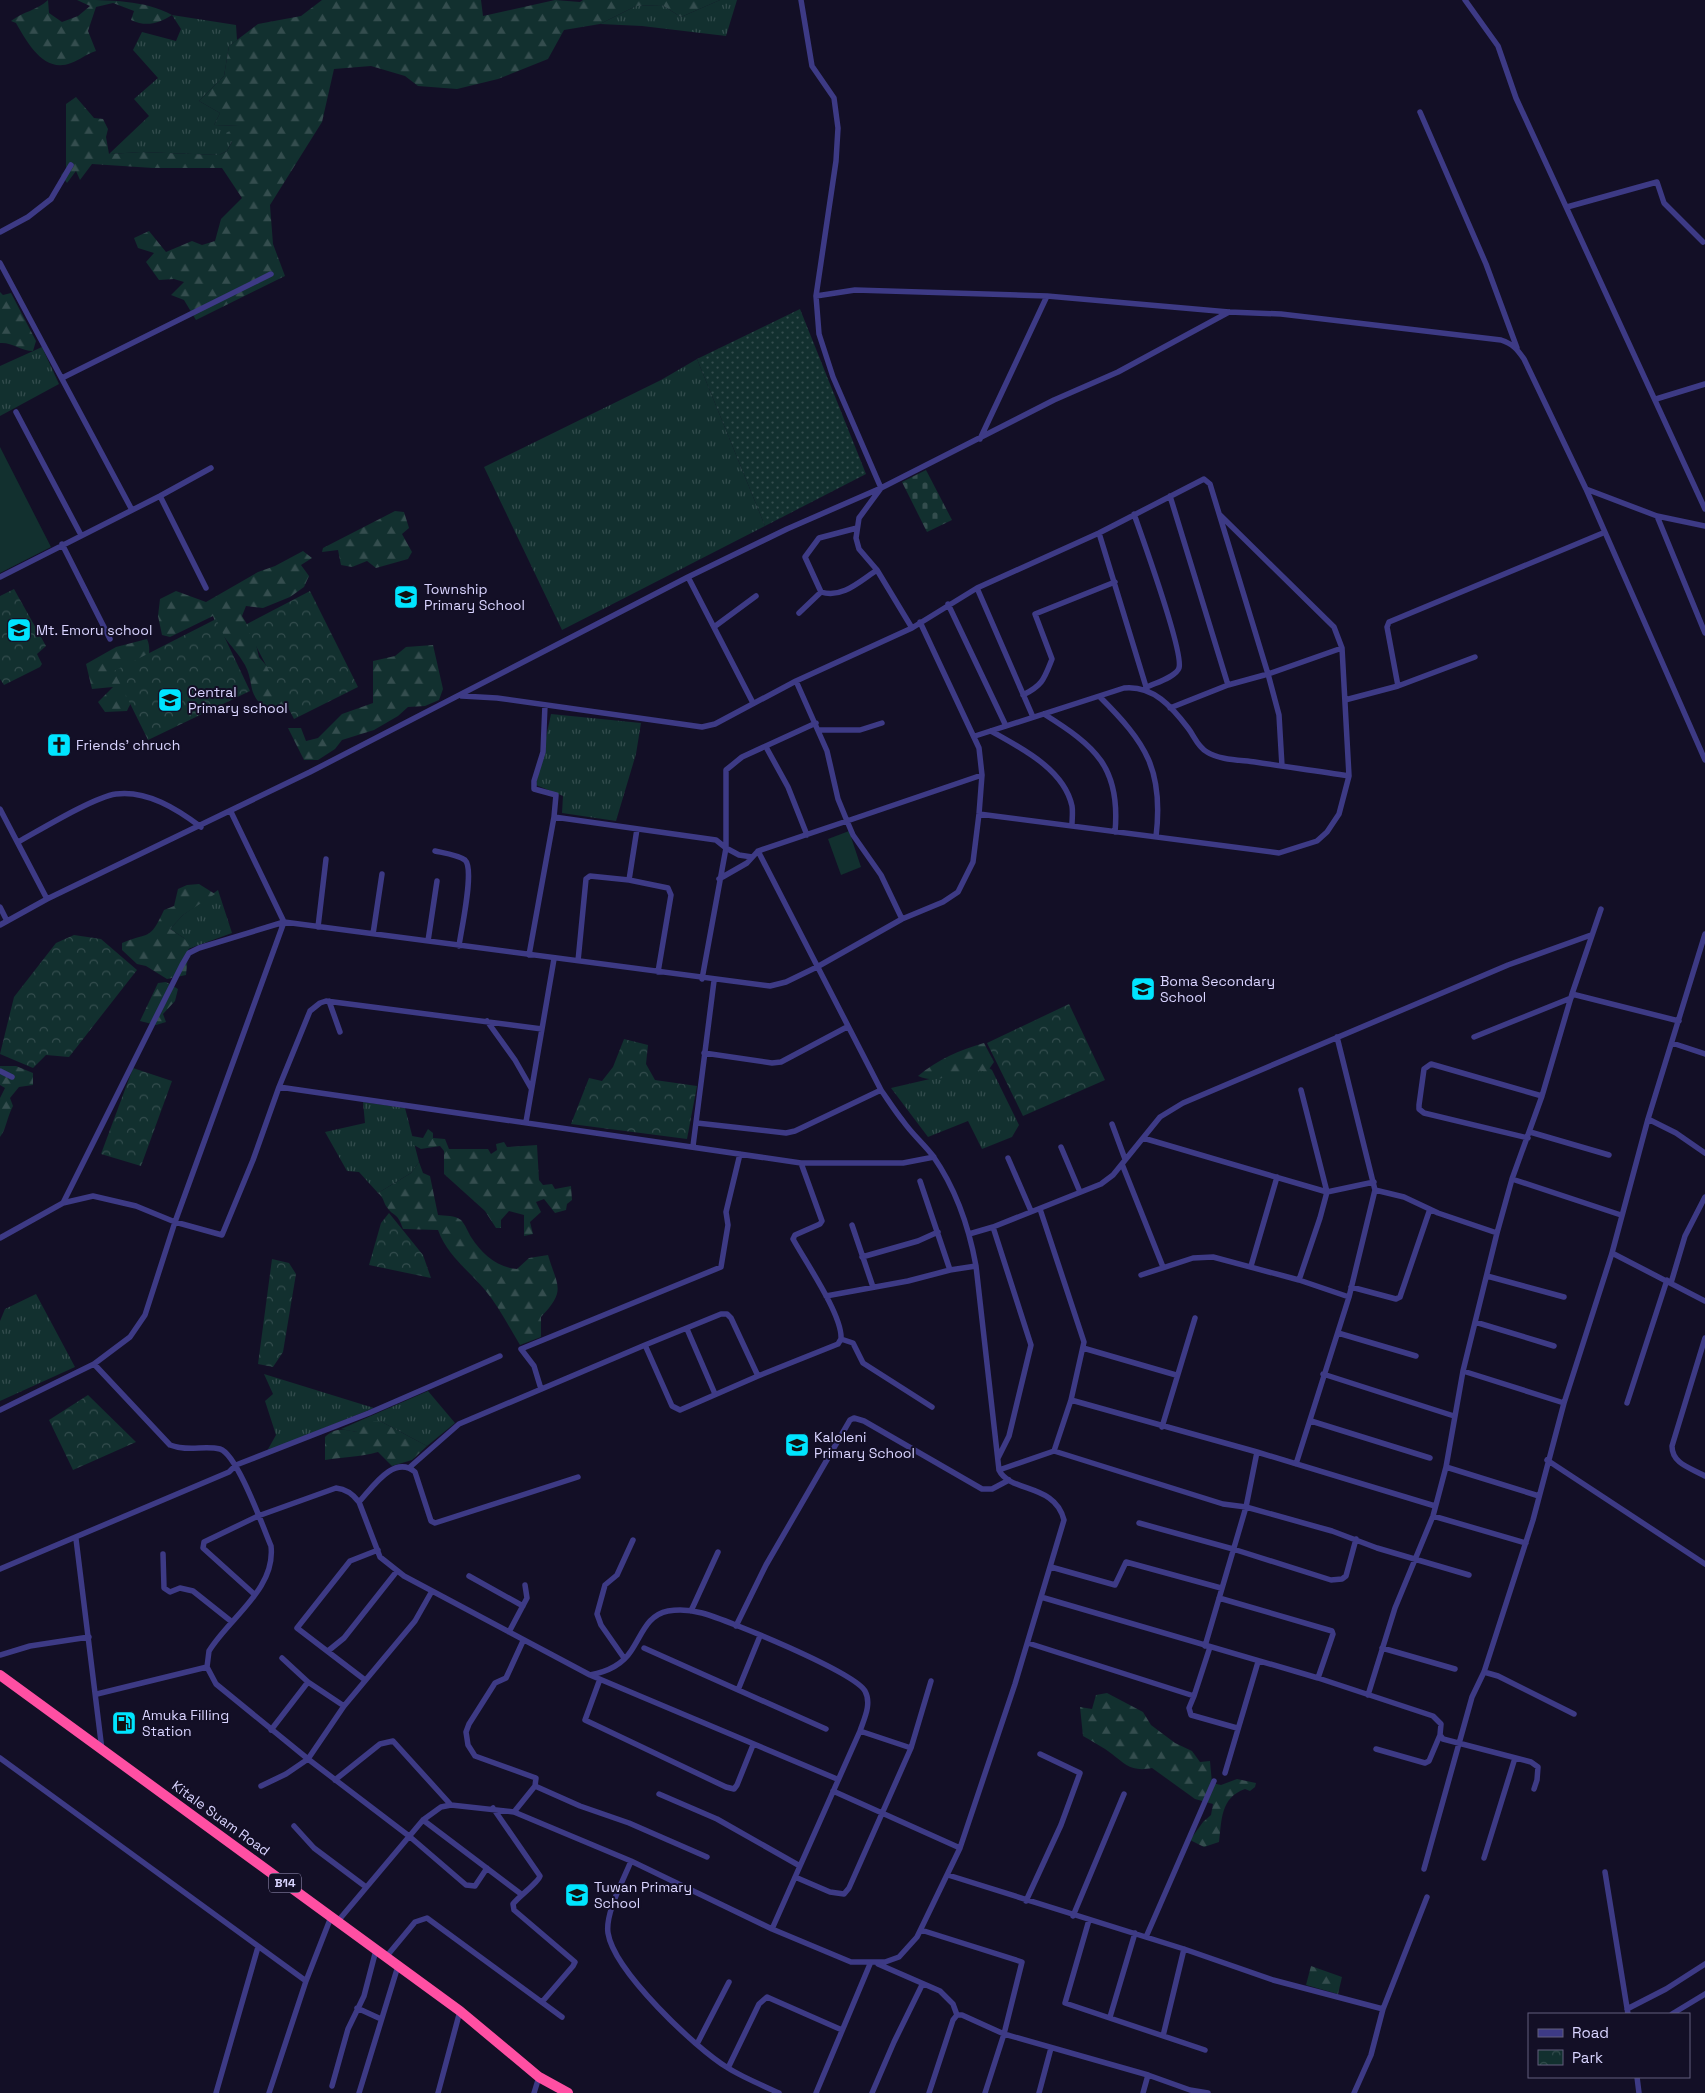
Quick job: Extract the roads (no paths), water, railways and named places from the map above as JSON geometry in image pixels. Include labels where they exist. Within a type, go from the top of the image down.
[{"type":"highway","name":"Kitale Suam Road","points":[[0,1675],[460,2011],[539,2077],[568,2093]]},
{"type":"street","points":[[801,0],[812,66],[834,98],[838,128],[836,161],[816,296],[819,334],[832,378],[880,488]]},
{"type":"street","points":[[1465,0],[1498,46],[1516,98],[1705,509]]},
{"type":"street","points":[[1420,112],[1486,264],[1517,348],[1586,490],[1603,533],[1705,760]]},
{"type":"street","points":[[0,232],[28,217],[51,199],[71,165]]},
{"type":"street","points":[[1567,207],[1657,182],[1664,203],[1703,242]]},
{"type":"street","points":[[0,263],[132,510]]},
{"type":"street","points":[[62,378],[271,274]]},
{"type":"street","points":[[816,296],[855,290],[1047,296],[1229,312],[1281,314],[1501,340],[1517,348]]},
{"type":"street","points":[[980,439],[1047,296]]},
{"type":"street","points":[[0,925],[46,899],[231,812],[688,577],[787,529],[880,488],[1054,400],[1118,372],[1229,312]]},
{"type":"street","points":[[1656,399],[1705,384]]},
{"type":"street","points":[[16,412],[80,535]]},
{"type":"street","points":[[0,577],[211,468]]},
{"type":"street","points":[[460,695],[702,726],[715,724],[796,681],[912,628],[948,604],[977,588],[1099,533],[1202,480],[1208,480],[1279,715],[1282,766]]},
{"type":"street","points":[[880,488],[859,518],[856,538],[859,549],[877,570],[912,628]]},
{"type":"street","points":[[1586,490],[1657,516],[1705,526]]},
{"type":"street","points":[[160,496],[206,588]]},
{"type":"street","points":[[1170,496],[1228,685]]},
{"type":"street","points":[[974,736],[1124,688],[1147,688],[1175,674],[1179,669],[1171,625],[1134,514]]},
{"type":"street","points":[[979,814],[1279,853],[1305,847],[1318,841],[1327,832],[1339,814],[1350,776],[1342,648],[1334,627],[1219,514]]},
{"type":"street","points":[[1657,516],[1705,633]]},
{"type":"street","points":[[857,528],[820,538],[805,557],[821,592],[830,595],[841,593],[877,570]]},
{"type":"street","points":[[1099,533],[1147,688],[1159,697],[1189,729],[1198,745],[1209,753],[1350,776]]},
{"type":"street","points":[[1398,686],[1387,628],[1388,622],[1603,533]]},
{"type":"street","points":[[62,544],[110,639]]},
{"type":"street","points":[[688,577],[753,703]]},
{"type":"street","points":[[1023,695],[1038,687],[1044,681],[1052,659],[1036,614],[1115,582]]},
{"type":"street","points":[[977,588],[1033,718]]},
{"type":"street","points":[[799,613],[821,592]]},
{"type":"street","points":[[714,627],[756,596]]},
{"type":"street","points":[[948,604],[1006,726]]},
{"type":"street","points":[[63,1203],[189,952],[284,922],[714,981],[770,986],[786,982],[817,967],[902,919],[943,902],[958,892],[972,862],[979,814],[982,774],[981,757],[974,736],[920,622]]},
{"type":"street","points":[[1170,708],[1228,685],[1268,674],[1342,648]]},
{"type":"street","points":[[1345,700],[1398,686],[1475,658]]},
{"type":"street","points":[[796,681],[827,751],[838,799],[847,821],[881,876],[902,919]]},
{"type":"street","points":[[1100,697],[1130,727],[1146,752],[1158,792],[1156,837]]},
{"type":"street","points":[[529,955],[554,817],[556,795],[534,788],[534,781],[543,752],[545,705]]},
{"type":"street","points":[[1044,714],[1077,734],[1108,771],[1116,803],[1115,832]]},
{"type":"street","points":[[702,979],[726,848],[726,770],[742,757],[816,723]]},
{"type":"street","points":[[819,730],[860,730],[882,723]]},
{"type":"street","points":[[991,731],[1038,760],[1055,774],[1068,791],[1073,807],[1072,825]]},
{"type":"street","points":[[766,747],[788,788],[807,835]]},
{"type":"street","points":[[720,878],[747,863],[758,851],[982,774]]},
{"type":"street","points":[[18,842],[96,801],[116,794],[132,795],[171,805],[201,826]]},
{"type":"street","points":[[0,809],[46,899]]},
{"type":"street","points":[[0,1410],[94,1364],[130,1337],[145,1316],[175,1222],[284,922],[231,812]]},
{"type":"street","points":[[554,817],[716,840],[739,855],[752,857]]},
{"type":"street","points":[[629,880],[637,830]]},
{"type":"street","points":[[435,851],[463,859],[468,864],[469,876],[459,946]]},
{"type":"street","points":[[269,2093],[306,1981],[334,1919],[366,1888],[423,1820],[441,1807],[451,1805],[493,1808],[514,1812],[631,1861],[772,1929],[852,1962],[873,1963],[899,1957],[908,1949],[921,1930],[960,1848],[1028,1643],[1064,1520],[1061,1510],[1040,1493],[1009,1480],[999,1470],[976,1266],[970,1234],[946,1176],[934,1157],[903,1122],[881,1090],[758,851]]},
{"type":"street","points":[[318,927],[326,859]]},
{"type":"street","points":[[373,934],[382,874]]},
{"type":"street","points":[[578,961],[586,878],[590,876],[629,880],[668,888],[670,895],[658,972]]},
{"type":"street","points":[[428,942],[437,881]]},
{"type":"street","points":[[0,907],[7,921]]},
{"type":"street","points":[[1368,1695],[1395,1608],[1416,1560],[1436,1506],[1446,1467],[1463,1371],[1512,1178],[1542,1096],[1571,996],[1601,909]]},
{"type":"street","points":[[970,1234],[993,1227],[1101,1184],[1113,1175],[1160,1117],[1183,1103],[1551,948],[1591,935]]},
{"type":"street","points":[[1424,1869],[1472,1697],[1484,1672],[1526,1543],[1564,1403],[1612,1253],[1648,1119],[1705,936]]},
{"type":"street","points":[[526,1122],[554,959]]},
{"type":"street","points":[[693,1146],[714,981]]},
{"type":"street","points":[[1474,1037],[1571,996],[1680,1021]]},
{"type":"street","points":[[0,1238],[63,1203],[92,1196],[113,1199],[136,1206],[175,1222],[220,1236],[224,1233],[310,1011],[320,1003],[329,1001],[542,1029]]},
{"type":"street","points":[[329,1001],[340,1032]]},
{"type":"street","points":[[487,1021],[515,1060],[531,1088]]},
{"type":"street","points":[[704,1053],[772,1063],[787,1059],[847,1027]]},
{"type":"street","points":[[1296,1464],[1349,1297],[1374,1190],[1374,1182],[1337,1037]]},
{"type":"street","points":[[1672,1043],[1705,1054]]},
{"type":"street","points":[[1542,1096],[1431,1064],[1424,1069],[1418,1105],[1419,1109],[1424,1113],[1529,1135],[1608,1155]]},
{"type":"street","points":[[0,1071],[12,1077]]},
{"type":"street","points":[[279,1087],[801,1163],[903,1164],[934,1157]]},
{"type":"street","points":[[697,1123],[786,1133],[795,1132],[881,1090]]},
{"type":"street","points":[[1299,1280],[1320,1218],[1326,1192],[1300,1090]]},
{"type":"street","points":[[1648,1119],[1676,1133],[1705,1153]]},
{"type":"street","points":[[1112,1124],[1123,1162],[1162,1268]]},
{"type":"street","points":[[1143,1138],[1326,1192],[1374,1182]]},
{"type":"street","points":[[1061,1147],[1080,1192]]},
{"type":"street","points":[[541,1389],[534,1366],[521,1349],[721,1267],[728,1225],[726,1212],[740,1154]]},
{"type":"street","points":[[1008,1158],[1031,1211]]},
{"type":"street","points":[[801,1163],[822,1221],[820,1224],[794,1236],[793,1239],[826,1296],[840,1326],[841,1339]]},
{"type":"street","points":[[1251,1266],[1277,1177]]},
{"type":"street","points":[[1512,1178],[1622,1215]]},
{"type":"street","points":[[920,1181],[950,1270]]},
{"type":"street","points":[[1374,1190],[1404,1197],[1430,1209],[1497,1233]]},
{"type":"street","points":[[1627,1403],[1685,1236],[1705,1197]]},
{"type":"street","points":[[1040,1209],[1083,1336],[1083,1348],[1071,1400],[1054,1452]]},
{"type":"street","points":[[1351,1287],[1396,1299],[1400,1297],[1430,1209]]},
{"type":"street","points":[[852,1225],[873,1287]]},
{"type":"street","points":[[993,1227],[1031,1345],[1009,1436],[998,1459]]},
{"type":"street","points":[[862,1257],[918,1241],[938,1232]]},
{"type":"street","points":[[1612,1253],[1705,1301]]},
{"type":"street","points":[[1141,1275],[1202,1256],[1251,1266],[1349,1297]]},
{"type":"street","points":[[826,1296],[976,1266]]},
{"type":"street","points":[[1487,1276],[1564,1297]]},
{"type":"street","points":[[359,1502],[387,1472],[397,1467],[410,1467],[459,1424],[721,1314],[727,1314],[731,1318],[758,1376]]},
{"type":"street","points":[[1162,1426],[1176,1375],[1195,1318]]},
{"type":"street","points":[[1475,1322],[1554,1346]]},
{"type":"street","points":[[687,1329],[715,1394]]},
{"type":"street","points":[[1338,1333],[1416,1356]]},
{"type":"street","points":[[1705,1338],[1672,1446],[1672,1455],[1677,1461],[1705,1476]]},
{"type":"street","points":[[645,1346],[675,1410],[680,1410],[758,1376],[832,1347],[841,1339]]},
{"type":"street","points":[[841,1339],[852,1343],[864,1363],[932,1407]]},
{"type":"street","points":[[1083,1348],[1176,1375]]},
{"type":"street","points":[[0,1569],[76,1539],[229,1472],[236,1465],[369,1413],[500,1356]]},
{"type":"street","points":[[94,1364],[170,1445],[180,1449],[218,1448],[227,1452],[236,1465],[271,1546],[272,1555],[268,1576],[209,1651],[207,1667],[219,1689],[409,1836],[466,1885],[475,1886],[487,1868]]},
{"type":"street","points":[[1463,1371],[1564,1403]]},
{"type":"street","points":[[1323,1374],[1454,1416]]},
{"type":"street","points":[[1071,1400],[1257,1452],[1436,1506]]},
{"type":"street","points":[[736,1626],[766,1565],[850,1420],[854,1418],[864,1421],[982,1489],[992,1488],[1009,1480]]},
{"type":"street","points":[[1311,1421],[1430,1458]]},
{"type":"street","points":[[999,1470],[1054,1452],[1222,1504],[1246,1507],[1356,1539],[1366,1544],[1468,1575]]},
{"type":"street","points":[[1237,1728],[1191,1715],[1189,1708],[1194,1696],[1221,1588],[1246,1507],[1257,1452]]},
{"type":"street","points":[[1548,1460],[1705,1564]]},
{"type":"street","points":[[410,1467],[415,1472],[431,1521],[435,1523],[578,1477]]},
{"type":"street","points":[[1446,1467],[1539,1496]]},
{"type":"street","points":[[254,1594],[203,1548],[202,1544],[206,1540],[258,1516],[336,1488],[346,1490],[359,1502],[378,1550],[385,1562],[397,1571],[523,1641],[600,1680],[837,1779]]},
{"type":"street","points":[[1433,1516],[1526,1543]]},
{"type":"street","points":[[1139,1523],[1337,1580],[1346,1576],[1348,1572],[1356,1539]]},
{"type":"street","points":[[76,1539],[97,1694],[102,1750]]},
{"type":"street","points":[[624,1658],[601,1625],[597,1614],[607,1583],[616,1575],[633,1540]]},
{"type":"street","points":[[365,1680],[297,1628],[350,1561],[378,1550]]},
{"type":"street","points":[[691,1611],[718,1552]]},
{"type":"street","points":[[163,1554],[164,1588],[170,1592],[180,1588],[194,1591],[232,1622]]},
{"type":"street","points":[[1051,1567],[1114,1585],[1126,1562],[1221,1588]]},
{"type":"street","points":[[328,1651],[344,1638],[397,1571]]},
{"type":"street","points":[[469,1576],[523,1606]]},
{"type":"street","points":[[509,1632],[528,1593],[525,1585]]},
{"type":"street","points":[[261,1786],[286,1774],[308,1759],[344,1706],[415,1621],[432,1591]]},
{"type":"street","points":[[1041,1597],[1318,1678],[1433,1716],[1441,1724],[1440,1735],[1430,1761],[1425,1763],[1376,1749]]},
{"type":"street","points":[[1219,1598],[1332,1631],[1331,1642],[1318,1678]]},
{"type":"street","points":[[590,1675],[614,1668],[630,1652],[648,1622],[667,1611],[691,1611],[736,1626],[806,1656],[864,1689],[868,1701],[860,1732],[837,1779],[772,1929]]},
{"type":"street","points":[[738,1690],[760,1636]]},
{"type":"street","points":[[0,1655],[30,1646],[89,1637]]},
{"type":"street","points":[[514,1812],[535,1786],[536,1778],[475,1756],[468,1745],[466,1732],[495,1683],[506,1678],[523,1641]]},
{"type":"street","points":[[1028,1643],[1194,1696]]},
{"type":"street","points":[[644,1648],[826,1729]]},
{"type":"street","points":[[1382,1648],[1455,1669]]},
{"type":"street","points":[[282,1658],[308,1682],[344,1706]]},
{"type":"street","points":[[1226,1773],[1237,1728],[1258,1662]]},
{"type":"street","points":[[97,1694],[207,1667]]},
{"type":"street","points":[[1484,1672],[1498,1676],[1574,1714]]},
{"type":"street","points":[[600,1680],[585,1720],[726,1787],[734,1789],[737,1785],[753,1745]]},
{"type":"street","points":[[795,1877],[830,1892],[844,1894],[849,1888],[911,1748],[930,1681]]},
{"type":"street","points":[[271,1730],[308,1682]]},
{"type":"street","points":[[860,1732],[911,1748]]},
{"type":"street","points":[[1440,1735],[1443,1739],[1531,1762],[1538,1767],[1534,1789]]},
{"type":"street","points":[[335,1780],[380,1744],[393,1741],[451,1805]]},
{"type":"street","points":[[1026,1901],[1061,1825],[1080,1773],[1040,1754]]},
{"type":"street","points":[[0,1758],[306,1981]]},
{"type":"street","points":[[1484,1858],[1515,1758]]},
{"type":"street","points":[[1146,1938],[1214,1781]]},
{"type":"street","points":[[535,1786],[580,1806],[629,1823],[707,1857]]},
{"type":"street","points":[[832,1792],[960,1848]]},
{"type":"street","points":[[659,1794],[717,1819],[800,1866]]},
{"type":"street","points":[[1073,1916],[1124,1794]]},
{"type":"street","points":[[493,1808],[540,1876],[538,1881],[521,1894],[513,1904],[517,1914],[574,1962],[573,1966],[542,2002]]},
{"type":"street","points":[[423,1820],[521,1894]]},
{"type":"street","points":[[294,1826],[314,1848],[366,1888]]},
{"type":"street","points":[[631,1861],[613,1906],[608,1934],[617,1954],[640,1986],[697,2044],[728,2068],[779,2093]]},
{"type":"street","points":[[1605,1872],[1628,2011],[1705,1964]]},
{"type":"street","points":[[948,1875],[1073,1916],[1184,1949],[1273,1980],[1383,2010]]},
{"type":"street","points":[[1354,2093],[1370,2055],[1383,2010],[1427,1897]]},
{"type":"street","points":[[386,1957],[415,1922],[427,1918],[562,2017]]},
{"type":"street","points":[[1088,1920],[1064,2001],[1069,2005],[1205,2050]]},
{"type":"street","points":[[921,1930],[1022,1962],[1004,2034],[985,2093]]},
{"type":"street","points":[[1110,2017],[1135,1934]]},
{"type":"street","points":[[216,2093],[258,1947]]},
{"type":"street","points":[[1163,2036],[1184,1949]]},
{"type":"street","points":[[332,2086],[348,2029],[364,1996],[376,1950]]},
{"type":"street","points":[[873,1963],[940,1991],[948,1998],[957,2015]]},
{"type":"street","points":[[816,2093],[873,1963]]},
{"type":"street","points":[[359,2093],[398,1966]]},
{"type":"street","points":[[697,2044],[728,1982]]},
{"type":"street","points":[[872,2093],[922,1985]]},
{"type":"street","points":[[1674,2013],[1705,1994]]},
{"type":"street","points":[[728,2068],[759,2004],[767,1996],[842,2030]]},
{"type":"street","points":[[357,2008],[381,2019]]},
{"type":"street","points":[[438,2093],[460,2011]]},
{"type":"street","points":[[957,2015],[962,2015],[1004,2034],[1148,2075],[1190,2090],[1208,2093]]},
{"type":"street","points":[[929,2093],[953,2020],[957,2015]]},
{"type":"street","points":[[1039,2093],[1051,2048]]},
{"type":"street","points":[[1143,2093],[1148,2075]]},
{"type":"street","points":[[534,2093],[539,2077]]},
{"type":"street","points":[[1637,2078],[1639,2093]]},
{"type":"place","name":"Township Primary School","points":[[406,597]]},
{"type":"place","name":"Mt. Emoru school","points":[[19,630]]},
{"type":"place","name":"Central Primary school","points":[[170,700]]},
{"type":"place","name":"Friends' chruch","points":[[59,745]]},
{"type":"place","name":"Boma Secondary School","points":[[1143,989]]},
{"type":"place","name":"Kaloleni Primary School","points":[[797,1445]]},
{"type":"place","name":"Amuka Filling Station","points":[[124,1723]]},
{"type":"place","name":"Tuwan Primary School","points":[[577,1895]]}]
